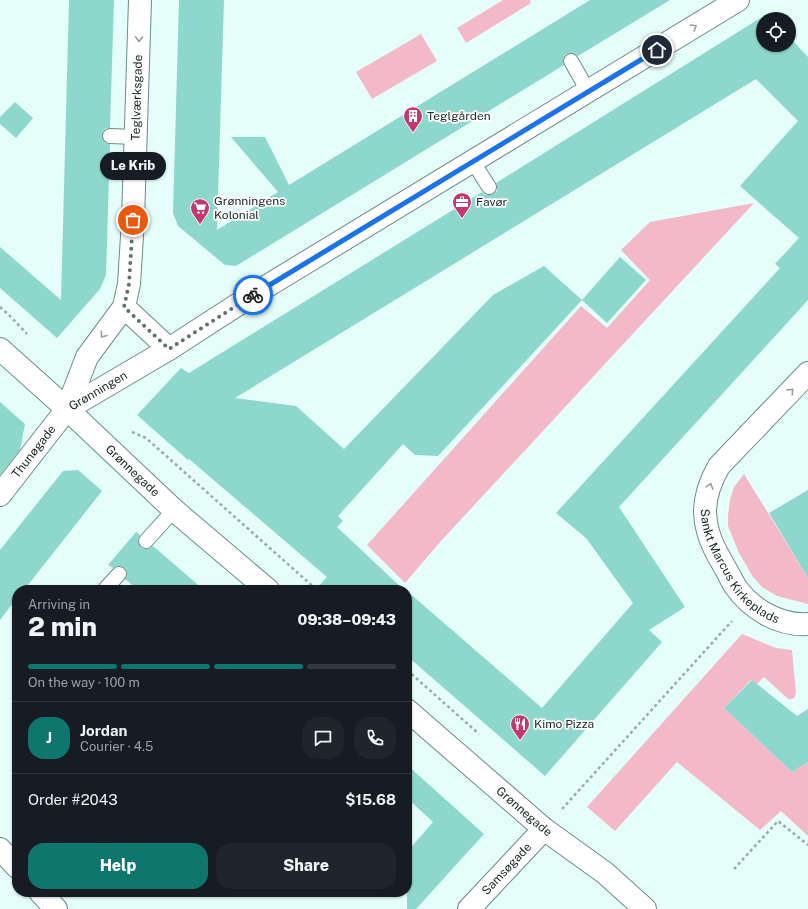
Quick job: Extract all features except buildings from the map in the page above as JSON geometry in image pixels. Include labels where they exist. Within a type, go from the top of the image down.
[{"type":"street","name":"Teglværksgade","points":[[133,220],[140,0]]},
{"type":"street","name":"Grønningen","points":[[68,409],[169,349],[254,294],[738,0]]},
{"type":"street","name":"Grønningen","points":[[68,409],[87,357],[124,307],[129,284],[133,220]]},
{"type":"street","points":[[124,307],[169,349]]},
{"type":"street","name":"Grønnegade","points":[[0,349],[68,409],[174,510],[262,585]]},
{"type":"street","name":"Sankt Marcus Kirkeplads","points":[[808,373],[719,466],[708,490],[706,512],[707,529],[712,544],[735,586],[749,602],[765,614],[783,621],[802,625],[808,624]]},
{"type":"street","name":"Thunøgade","points":[[0,495],[68,409]]},
{"type":"street","name":"Grønnegade","points":[[412,714],[544,829],[605,873],[646,909]]},
{"type":"street","name":"Samsøgade","points":[[469,909],[544,829]]},
{"type":"street","points":[[0,849],[12,862]]},
{"type":"street","points":[[45,897],[56,909]]},
{"type":"lane","points":[[571,61],[588,91]]},
{"type":"lane","points":[[110,136],[135,137]]},
{"type":"lane","points":[[473,162],[489,187]]},
{"type":"lane","points":[[146,541],[174,510]]},
{"type":"lane","points":[[109,585],[119,574]]},
{"type":"path","points":[[146,438],[311,585]]},
{"type":"path","points":[[573,797],[711,644]]},
{"type":"path","points":[[734,869],[778,821],[808,844]]},
{"type":"shaded area","points":[[503,0],[530,0],[531,3],[466,43],[457,28]]},
{"type":"shaded area","points":[[421,34],[437,61],[372,99],[356,72]]},
{"type":"shaded area","points":[[754,203],[441,541],[405,583],[367,545],[581,306],[607,328],[650,280],[621,250],[650,222]]},
{"type":"shaded area","points":[[744,474],[808,578],[808,604],[777,596],[762,587],[753,577],[739,553],[728,526],[728,515],[734,487]]},
{"type":"shaded area","points":[[742,634],[776,648],[792,650],[796,692],[794,698],[787,698],[764,677],[757,684],[751,680],[724,708],[792,772],[808,762],[808,836],[781,811],[760,830],[677,762],[615,831],[587,807]]},
{"type":"way so far","points":[[133,220],[129,284],[124,307],[169,349],[253,295]]},
{"type":"place","name":"Teglgården","points":[[413,133]]},
{"type":"place","name":"Favør","points":[[462,219]]},
{"type":"place","name":"Le Krib","points":[[133,220]]},
{"type":"place","name":"Grønningens Kolonial","points":[[200,225]]},
{"type":"place","name":"Kimo Pizza","points":[[520,741]]},
{"type":"route","points":[[253,295],[657,50]]}]
